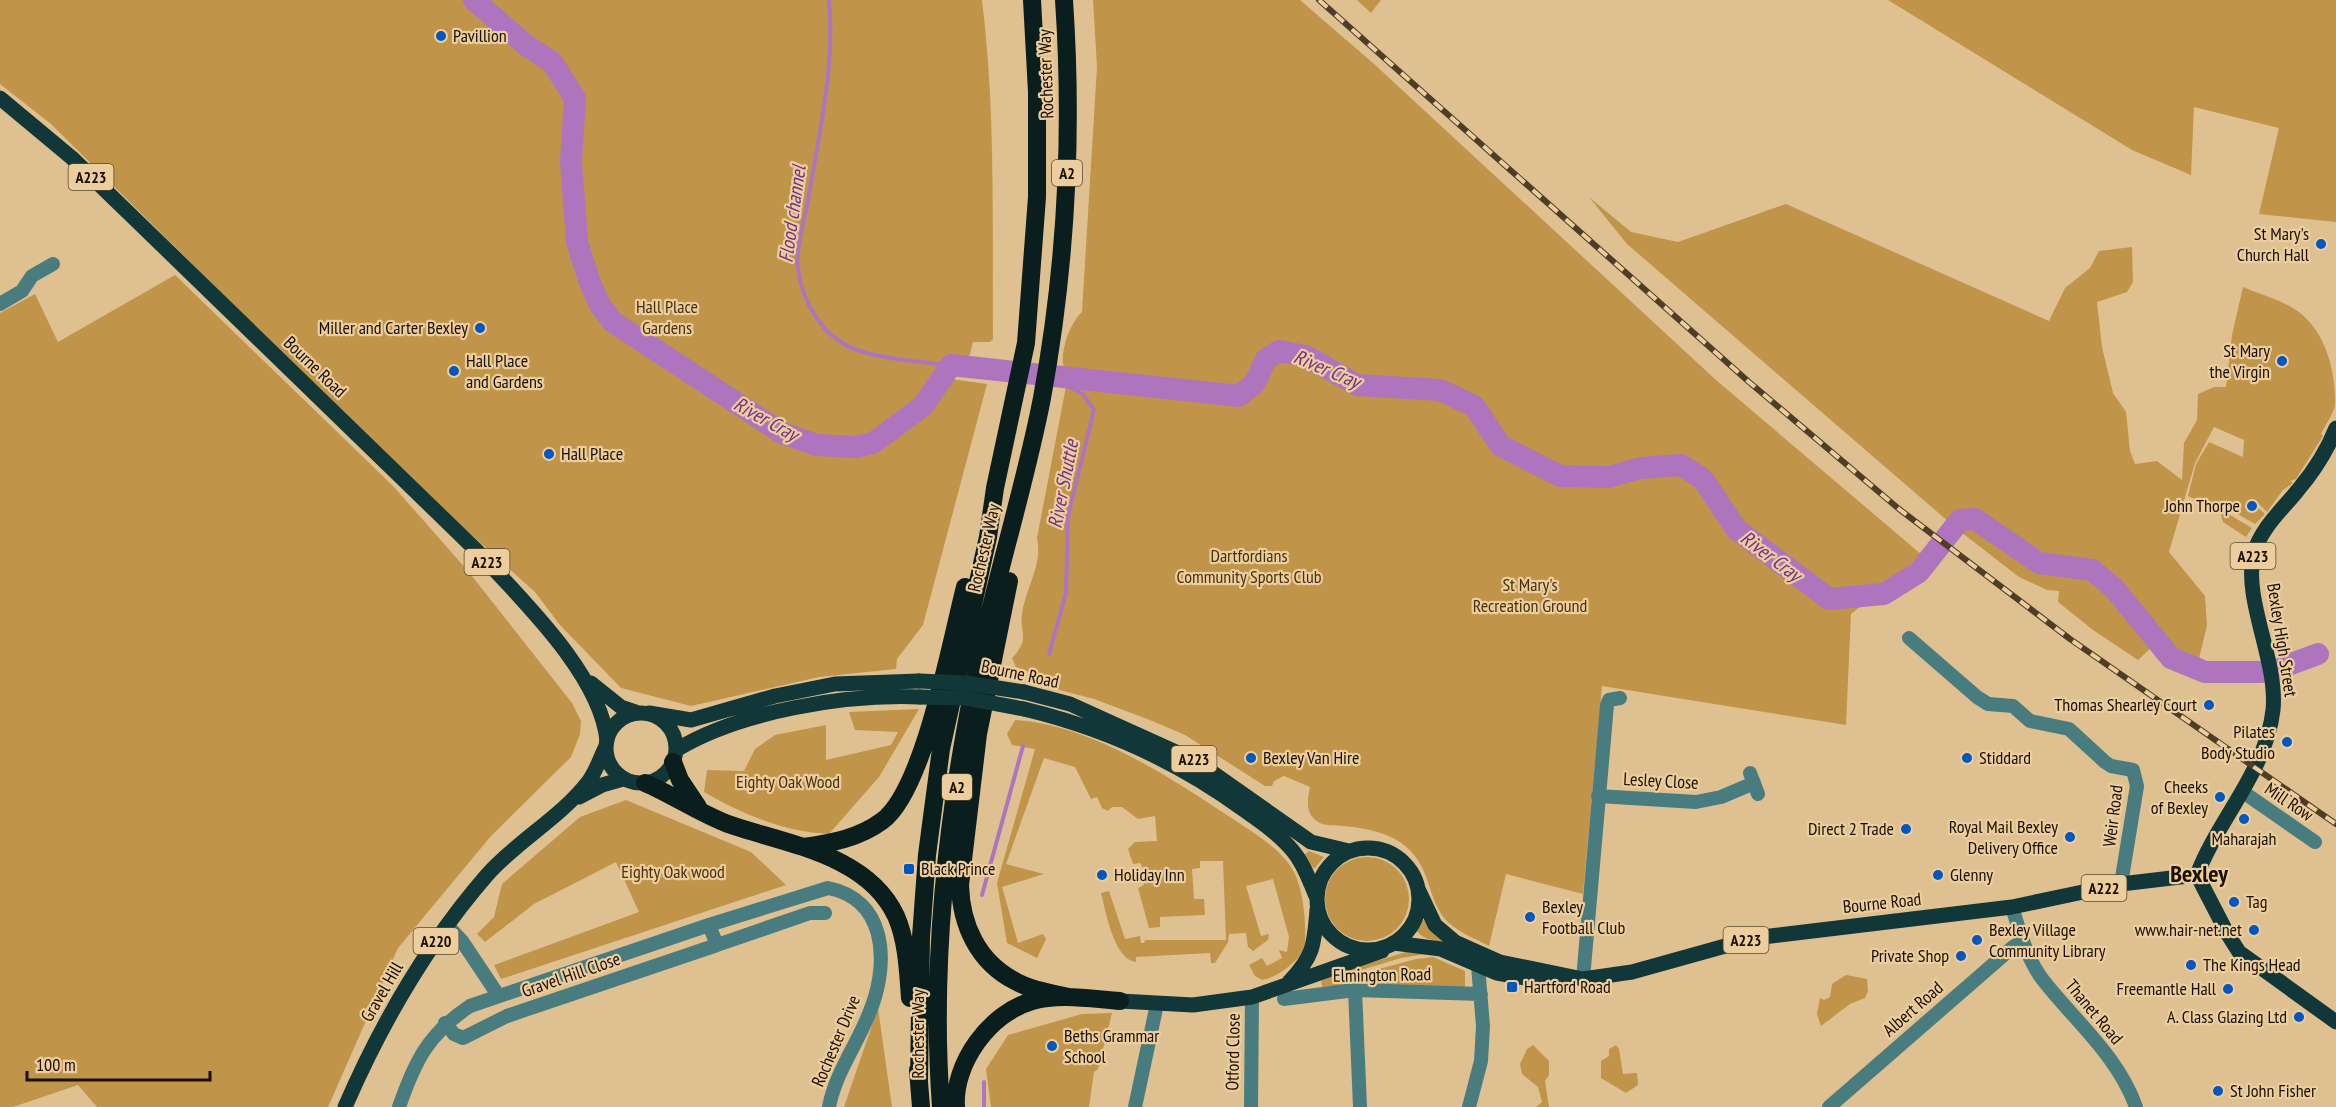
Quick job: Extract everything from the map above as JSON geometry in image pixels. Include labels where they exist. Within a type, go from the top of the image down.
[{"type":"highway","name":"Rochester Way","points":[[919,1082],[921,937],[927,855],[941,749],[988,537],[995,488],[1026,343],[1037,197],[1037,93],[1032,0]]},
{"type":"highway","name":"Rochester Way","points":[[941,1107],[938,1003],[940,932],[948,838],[978,661],[1014,508],[1026,474],[1051,345],[1065,215],[1069,126],[1064,0]]},
{"type":"highway","points":[[1026,474],[1024,510],[978,734],[960,885],[960,902],[964,922],[976,946],[994,966],[1015,981],[1069,997]]},
{"type":"highway","points":[[799,847],[832,843],[861,834],[882,821],[903,799],[913,780],[977,541],[995,488]]},
{"type":"highway","points":[[675,756],[680,780],[701,811]]},
{"type":"highway","points":[[645,783],[725,823],[799,847],[853,868],[879,891],[896,915],[903,937],[919,1082]]},
{"type":"highway","points":[[956,1107],[959,1077],[967,1056],[986,1032],[1026,1003],[1069,997]]},
{"type":"highway","name":"A223","points":[[1069,997],[1120,1001]]},
{"type":"highway","name":"A2","points":[[919,1082],[921,1107]]},
{"type":"main road","name":"Bourne Road","points":[[0,98],[72,158],[478,552],[529,607],[586,680],[601,711],[606,743]]},
{"type":"main road","name":"Bexley High Street","points":[[2197,875],[2209,847],[2243,792],[2270,720],[2270,669],[2253,589],[2251,564],[2255,550],[2264,531],[2318,463],[2336,428]]},
{"type":"main road","name":"Bourne Road","points":[[586,680],[621,707],[643,713],[691,720],[775,696],[835,684],[919,681],[966,683],[1024,692],[1070,704],[1196,761],[1311,842],[1349,851]]},
{"type":"main road","name":"Bourne Road","points":[[675,756],[709,732],[754,718],[828,702],[920,697],[965,698],[1024,709],[1067,719],[1122,740],[1169,762],[1228,798],[1266,826],[1291,849],[1300,861],[1317,903]]},
{"type":"main road","points":[[643,713],[666,723],[675,740],[675,756],[662,776],[645,783],[623,778],[610,765],[606,743],[615,723],[625,716],[643,713]]},
{"type":"main road","name":"Gravel Hill","points":[[345,1107],[380,1032],[417,969],[447,925],[502,860],[567,804],[587,783],[606,743]]},
{"type":"main road","name":"Gravel Hill","points":[[567,804],[602,785],[623,778]]},
{"type":"main road","points":[[1372,850],[1392,855],[1403,863],[1419,891],[1415,919],[1407,932],[1393,944],[1375,948],[1348,946],[1326,926],[1317,903],[1326,868],[1336,858],[1349,851],[1372,850]]},
{"type":"main road","name":"Bourne Road","points":[[1393,944],[1441,949],[1478,966],[1518,979],[1559,984],[1632,972],[1754,938],[2012,907],[2121,884],[2197,875]]},
{"type":"main road","points":[[2197,875],[2239,951],[2336,1022]]},
{"type":"main road","name":"Bourne Road","points":[[1419,891],[1436,925],[1455,942],[1500,963],[1579,979]]},
{"type":"main road","name":"A223","points":[[1285,992],[1307,964],[1314,950],[1317,903]]},
{"type":"main road","name":"A223","points":[[1120,1001],[1193,1005],[1285,992],[1376,955],[1393,944]]},
{"type":"street","points":[[0,304],[22,291],[32,276],[52,264]]},
{"type":"street","name":"Weir Road","points":[[1909,638],[1988,704],[2013,706],[2030,721],[2069,729],[2111,766],[2133,770],[2138,786],[2121,884]]},
{"type":"street","name":"Lesley Close","points":[[1579,979],[1607,705],[1609,700],[1620,698]]},
{"type":"street","name":"Lesley Close","points":[[1598,796],[1696,802],[1721,797],[1754,783]]},
{"type":"street","name":"Mill Row","points":[[2243,792],[2315,842]]},
{"type":"street","name":"Rochester Drive","points":[[813,892],[828,888],[846,891],[867,908],[878,930],[880,963],[873,1005],[836,1079],[829,1107]]},
{"type":"street","name":"Gravel Hill Close","points":[[399,1107],[417,1063],[429,1042],[445,1023],[470,1006],[813,892]]},
{"type":"street","name":"Thanet Road","points":[[2012,907],[2029,958],[2042,979],[2111,1060],[2136,1107]]},
{"type":"street","name":"Gravel Hill Close","points":[[445,1023],[454,1034],[463,1038],[507,1016],[810,913],[825,913]]},
{"type":"street","name":"Gravel Hill Close","points":[[447,925],[462,941],[498,995]]},
{"type":"street","points":[[709,925],[717,945]]},
{"type":"street","name":"Albert Road","points":[[1828,1107],[2013,946],[2023,941]]},
{"type":"street","points":[[1469,1107],[1481,1061],[1481,994],[1478,966]]},
{"type":"street","points":[[1355,990],[1360,1107]]},
{"type":"street","name":"Elmington Road","points":[[1285,992],[1355,990],[1481,994]]},
{"type":"street","name":"Otford Close","points":[[1251,1107],[1252,997]]},
{"type":"street","points":[[1135,1107],[1157,1004]]},
{"type":"green space","name":"Hall Place Gardens","points":[[0,0],[982,0],[991,127],[993,339],[990,342],[973,342],[970,354],[951,379],[987,384],[923,625],[897,659],[896,669],[819,677],[691,706],[621,688],[560,625],[535,592],[407,477],[51,124],[0,84]]},
{"type":"green space","points":[[1093,0],[1300,0],[1373,63],[1716,380],[1922,555],[1851,614],[1846,725],[1602,686],[1583,894],[1506,874],[1489,946],[1458,930],[1441,914],[1419,861],[1400,842],[1373,831],[1325,825],[1315,820],[1308,807],[1310,787],[1284,776],[1274,781],[1272,786],[1265,786],[1185,735],[1094,699],[1037,684],[1035,674],[1016,667],[1012,658],[1023,640],[1022,615],[1038,558],[1037,538],[1068,376],[1064,370],[1063,353],[1072,325],[1082,312],[1097,67]]},
{"type":"green space","points":[[1357,0],[1381,0],[1371,13]]},
{"type":"green space","points":[[1888,0],[2336,0],[2336,222],[2259,214],[2279,128],[2194,107],[2191,175],[2132,150]]},
{"type":"green space","points":[[1589,197],[1631,232],[1678,242],[1786,204],[2049,321],[2065,288],[2090,268],[2099,251],[2132,247],[2133,282],[2127,292],[2097,302],[2102,347],[2113,393],[2126,412],[2130,451],[2135,464],[2157,461],[2182,480],[2184,443],[2197,420],[2198,394],[2214,387],[2226,387],[2232,335],[2243,287],[2293,308],[2316,331],[2328,354],[2334,380],[2335,406],[2321,434],[2323,436],[2296,479],[2290,481],[2293,483],[2283,490],[2267,512],[2257,502],[2254,504],[2265,514],[2255,524],[2227,508],[2225,512],[2252,528],[2246,537],[2223,522],[2220,511],[2188,496],[2196,464],[2209,442],[2243,457],[2244,440],[2214,427],[2195,463],[2169,552],[2205,596],[2207,625],[2199,659],[2198,661],[2177,655],[2165,641],[2152,647],[2138,660],[2093,630],[2058,602],[2059,591],[2047,590],[2019,577],[1957,529],[1627,244]]},
{"type":"green space","points":[[175,275],[394,487],[468,571],[572,703],[581,721],[580,734],[571,757],[491,836],[398,948],[328,1107],[97,1107],[78,1085],[13,1107],[0,1107],[0,313],[35,294],[58,342]]},
{"type":"green space","name":"Eighty Oak Wood","points":[[919,709],[879,777],[829,834],[780,826],[733,808],[704,792],[707,770],[744,771],[755,749],[775,735],[826,725],[826,760],[891,745],[898,732],[855,730],[849,712]]},
{"type":"green space","points":[[1015,720],[1044,724],[1072,732],[1128,755],[1181,785],[1275,849],[1290,865],[1301,892],[1305,951],[1281,972],[1262,980],[1255,976],[1249,965],[1262,958],[1267,966],[1282,958],[1279,950],[1287,952],[1289,937],[1273,879],[1246,886],[1261,936],[1269,934],[1268,940],[1253,951],[1248,947],[1246,933],[1229,934],[1228,942],[1215,963],[1211,963],[1210,953],[1136,957],[1136,962],[1128,959],[1122,953],[1112,934],[1101,893],[1109,891],[1125,939],[1140,936],[1141,943],[1145,940],[1226,940],[1223,861],[1200,861],[1200,868],[1192,869],[1194,899],[1204,899],[1205,915],[1160,917],[1160,927],[1149,928],[1138,888],[1144,885],[1140,874],[1144,870],[1140,863],[1133,864],[1128,849],[1135,842],[1157,841],[1155,816],[1138,819],[1122,807],[1112,807],[1108,811],[1102,808],[1097,797],[1091,799],[1075,767],[1044,758],[1006,864],[1044,874],[1002,887],[1018,943],[1043,934],[1046,939],[1037,958],[1007,943],[997,883],[1035,749],[1012,745],[1007,734]]},
{"type":"green space","name":"Eighty Oak wood","points":[[626,800],[751,852],[786,885],[501,979],[494,965],[639,912],[616,862],[534,904],[485,942],[477,934],[494,917],[502,884],[580,817]]},
{"type":"green space","points":[[1309,851],[1324,857],[1314,869],[1304,855]]},
{"type":"green space","points":[[1367,857],[1383,860],[1397,869],[1406,883],[1409,899],[1406,915],[1397,929],[1383,938],[1367,941],[1351,938],[1337,929],[1328,915],[1325,899],[1328,883],[1337,869],[1351,860]]},
{"type":"green space","points":[[1424,920],[1447,943],[1428,939],[1417,932],[1415,928],[1418,921]]},
{"type":"green space","points":[[1406,952],[1432,953],[1401,958],[1348,974],[1347,970]]},
{"type":"green space","points":[[1433,957],[1465,971],[1465,987],[1350,986],[1349,977],[1416,959]]},
{"type":"green space","points":[[1343,971],[1347,985],[1322,987],[1321,978]]},
{"type":"green space","points":[[1846,975],[1867,979],[1868,991],[1865,998],[1850,1004],[1821,1026],[1817,1014],[1820,998],[1824,1000],[1830,997],[1832,984]]},
{"type":"green space","points":[[878,1008],[892,1107],[844,1107]]},
{"type":"green space","name":"Beths Grammar School","points":[[1112,1013],[1098,1069],[1094,1072],[1089,1107],[991,1107],[986,1069],[1008,1035],[1082,1014]]},
{"type":"green space","points":[[1533,1045],[1549,1061],[1549,1075],[1545,1081],[1549,1107],[1536,1107],[1542,1102],[1538,1087],[1522,1074],[1520,1064],[1527,1049]]},
{"type":"green space","points":[[1616,1045],[1619,1049],[1623,1074],[1637,1073],[1638,1085],[1626,1093],[1601,1078],[1601,1061],[1609,1056],[1609,1049]]},
{"type":"waterway","name":"River Cray","points":[[474,0],[527,46],[552,62],[575,98],[571,162],[577,242],[590,283],[600,305],[613,322],[782,433],[817,445],[855,447],[873,443],[923,406],[951,365],[1239,396],[1255,383],[1266,359],[1279,351],[1306,356],[1357,385],[1440,390],[1474,406],[1501,446],[1560,476],[1608,477],[1641,468],[1681,465],[1703,479],[1736,529],[1829,599],[1884,594],[1919,572],[1960,520],[1975,519],[2039,563],[2092,570],[2114,588],[2171,658],[2205,672],[2261,672]]},
{"type":"waterway","name":"Flood channel","points":[[829,0],[830,50],[825,101],[797,261],[804,294],[810,307],[826,329],[847,346],[882,357],[951,365]]},
{"type":"waterway","name":"River Shuttle","points":[[1049,654],[1066,593],[1068,516],[1094,410],[1083,394],[1051,377]]},
{"type":"waterway","name":"River Cray","points":[[2283,667],[2318,654]]},
{"type":"waterway","name":"River Shuttle","points":[[982,895],[1023,746]]},
{"type":"waterway","name":"River Shuttle","points":[[984,1082],[984,1107]]},
{"type":"railway","points":[[1319,0],[1749,382],[1899,509],[2070,639],[2336,824]]},
{"type":"place","name":"Pavillion","points":[[441,36]]},
{"type":"place","name":"St Mary's Church Hall","points":[[2321,244]]},
{"type":"place","name":"Miller and Carter Bexley","points":[[480,328]]},
{"type":"place","name":"St Mary the Virgin","points":[[2282,361]]},
{"type":"place","name":"Hall Place and Gardens","points":[[454,371]]},
{"type":"place","name":"Hall Place","points":[[549,454]]},
{"type":"place","name":"John Thorpe","points":[[2252,506]]},
{"type":"place","name":"Thomas Shearley Court","points":[[2209,705]]},
{"type":"place","name":"Pilates Body Studio","points":[[2287,742]]},
{"type":"place","name":"Bexley Van Hire","points":[[1251,758]]},
{"type":"place","name":"Stiddard","points":[[1967,758]]},
{"type":"place","name":"Cheeks of Bexley","points":[[2220,797]]},
{"type":"place","name":"Maharajah","points":[[2244,819]]},
{"type":"place","name":"Direct 2 Trade","points":[[1906,829]]},
{"type":"place","name":"Royal Mail Bexley Delivery Office","points":[[2070,837]]},
{"type":"place","name":"Black Prince","points":[[909,869]]},
{"type":"place","name":"Holiday Inn","points":[[1102,875]]},
{"type":"place","name":"Glenny","points":[[1938,875]]},
{"type":"place","name":"Tag","points":[[2234,902]]},
{"type":"place","name":"Bexley Football Club","points":[[1530,917]]},
{"type":"place","name":"www.hair-net.net","points":[[2254,930]]},
{"type":"place","name":"Bexley Village Community Library","points":[[1977,940]]},
{"type":"place","name":"Private Shop","points":[[1961,956]]},
{"type":"place","name":"The Kings Head","points":[[2191,965]]},
{"type":"place","name":"Hartford Road","points":[[1512,987]]},
{"type":"place","name":"Freemantle Hall","points":[[2228,989]]},
{"type":"place","name":"A. Class Glazing Ltd","points":[[2299,1017]]},
{"type":"place","name":"Beths Grammar School","points":[[1052,1046]]},
{"type":"place","name":"St John Fisher","points":[[2218,1091]]},
{"type":"district","name":"Bexley","points":[[2199,874]]},
{"type":"park label","name":"Dartfordians Community Sports Club","points":[[1249,566]]},
{"type":"park label","name":"St Mary's Recreation Ground","points":[[1530,595]]}]
